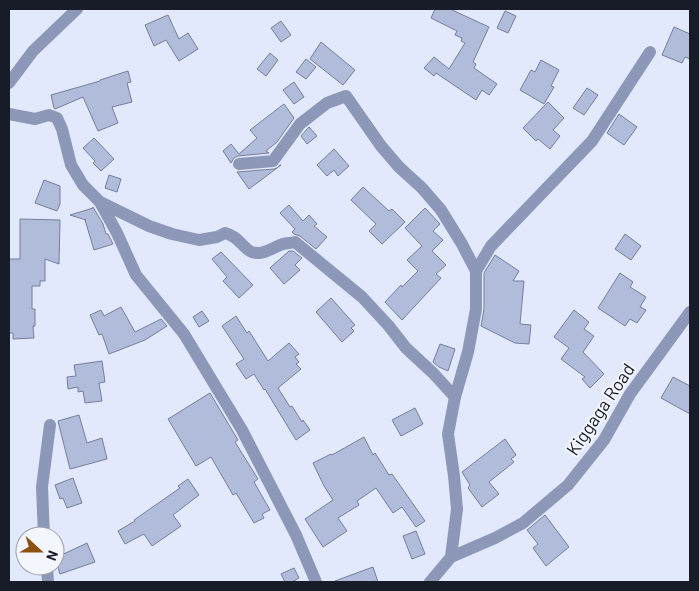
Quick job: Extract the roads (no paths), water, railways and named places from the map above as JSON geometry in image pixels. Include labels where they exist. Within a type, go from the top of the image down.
[{"type":"street","points":[[9,83],[33,51],[77,9]]},
{"type":"street","points":[[476,271],[490,246],[592,141],[650,52]]},
{"type":"street","points":[[239,164],[273,161],[300,124],[327,103],[346,96],[381,146],[441,210],[462,244],[476,271],[476,309],[468,352],[454,397],[448,434],[457,509],[451,558]]},
{"type":"street","points":[[9,114],[36,119],[48,115],[57,118],[62,129],[71,165],[83,185],[100,202],[117,233],[136,275],[184,334],[242,430],[296,535],[316,582]]},
{"type":"street","points":[[100,202],[149,226],[172,234],[199,240],[217,237],[225,232],[240,241],[247,249],[254,253],[260,254],[284,243],[295,242],[362,297],[406,348],[433,373],[454,397]]},
{"type":"street","name":"Kiggaga Road","points":[[430,582],[451,558],[523,523],[568,485],[604,440],[630,394],[690,312]]},
{"type":"street","points":[[44,526],[42,487],[50,425]]}]
